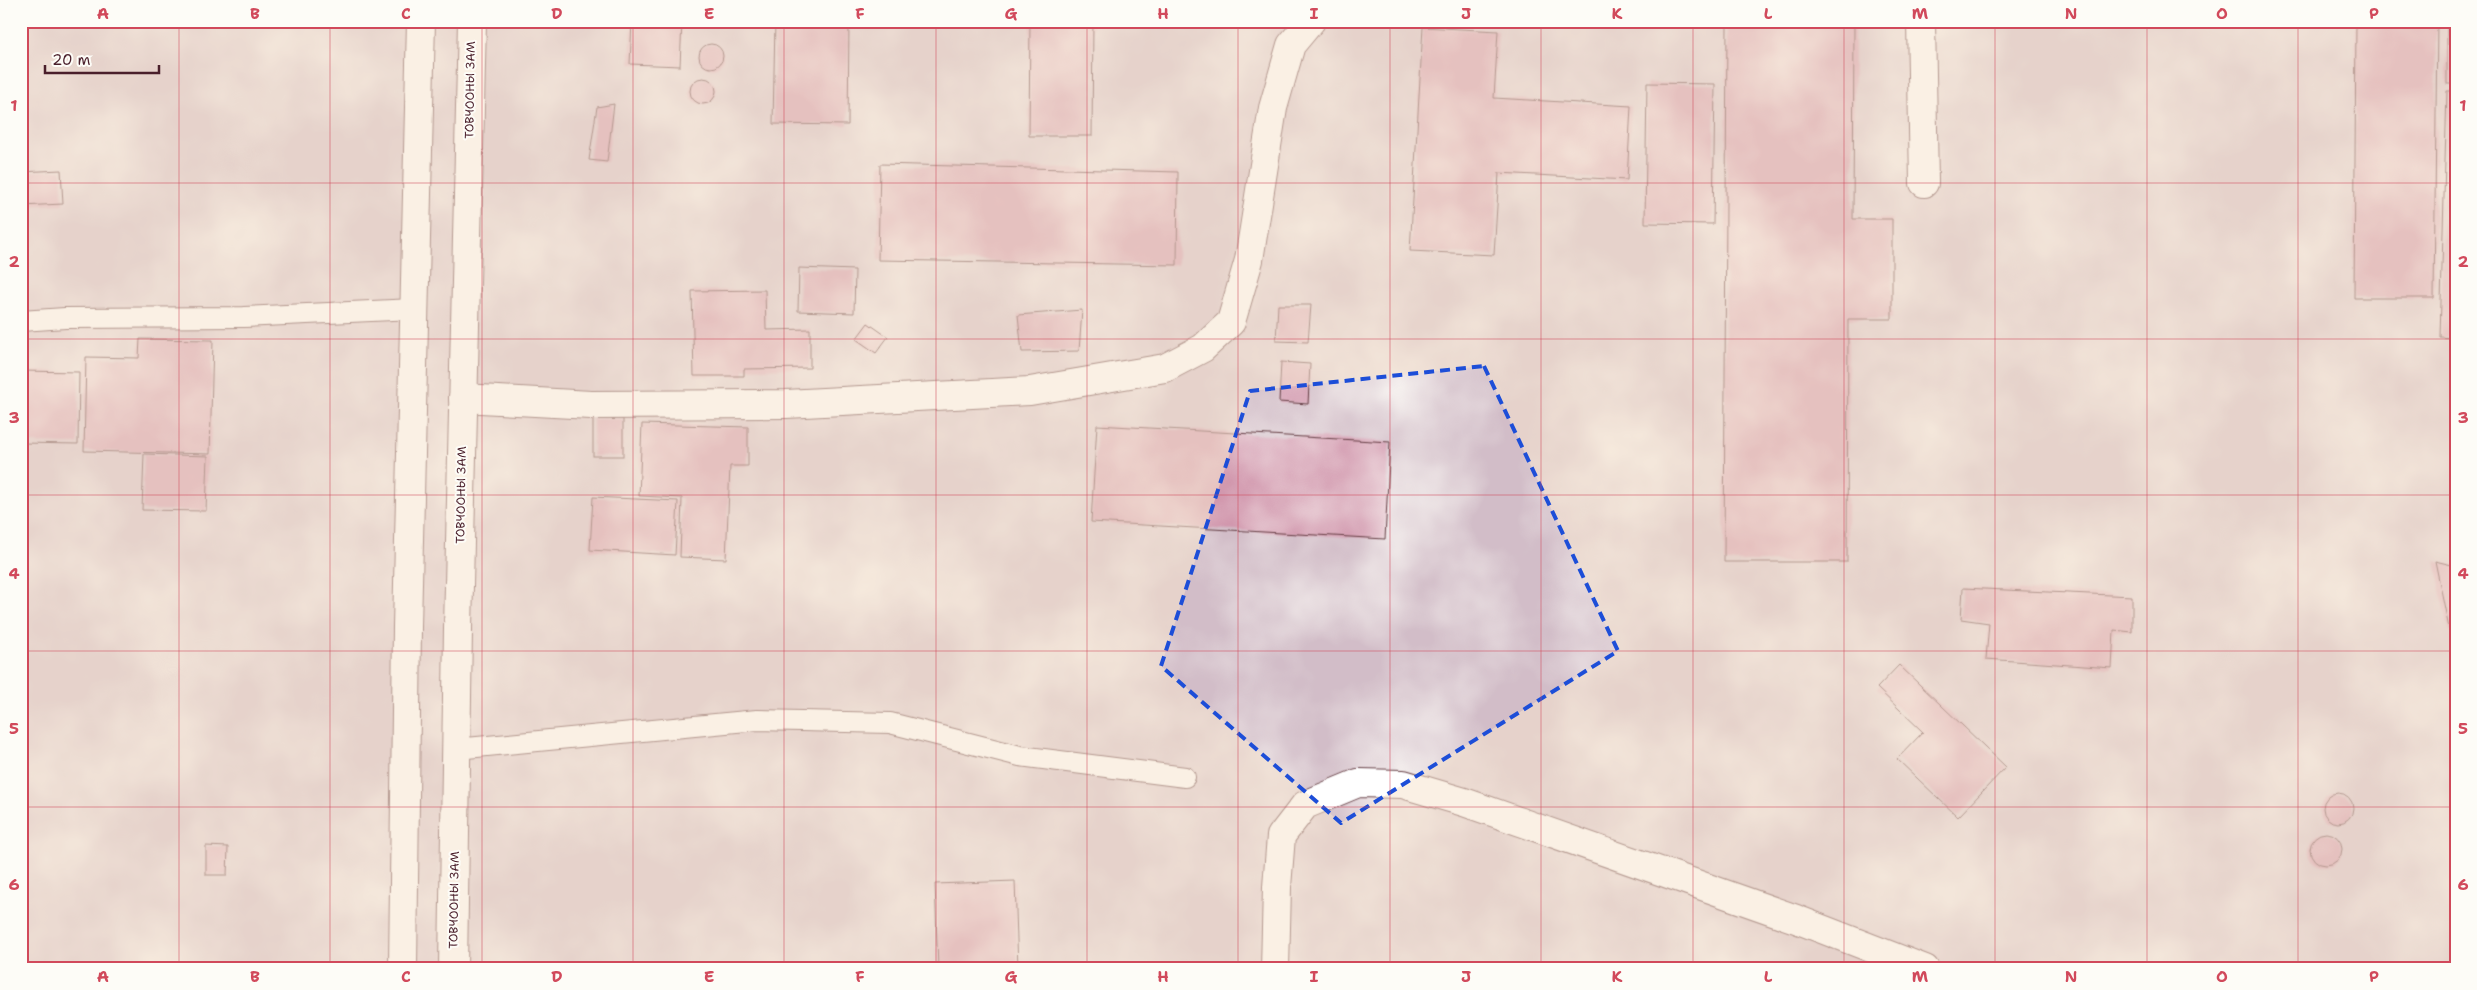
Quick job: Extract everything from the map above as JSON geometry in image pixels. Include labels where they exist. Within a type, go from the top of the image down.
[{"type":"main road","points":[[403,969],[414,309],[421,21]]},
{"type":"main road","name":"ТОВЧООНЫ ЗАМ","points":[[453,969],[472,21]]},
{"type":"main road","points":[[463,398],[591,405],[786,404],[1030,391],[1165,368],[1203,348],[1231,322],[1249,260],[1273,108],[1291,45],[1311,21]]},
{"type":"main road","points":[[1921,21],[1924,183]]},
{"type":"main road","points":[[1275,969],[1281,836],[1305,805],[1358,783],[1403,784],[1464,802],[1796,919],[1925,969]]},
{"type":"lane","points":[[21,321],[65,318],[244,317],[414,309]]},
{"type":"lane","points":[[456,750],[758,720],[890,723],[1020,756],[1185,776]]},
{"type":"highlighted area","points":[[1484,366],[1618,651],[1341,823],[1161,666],[1250,391]]},
{"type":"shaded area","points":[[21,21],[2456,21],[2456,969],[21,969]]},
{"type":"building","points":[[632,21],[682,21],[680,66],[630,64]]},
{"type":"building","points":[[775,21],[849,21],[848,125],[773,124]]},
{"type":"building","points":[[1030,21],[1093,21],[1092,136],[1029,136]]},
{"type":"building","points":[[1727,21],[1854,21],[1853,219],[1892,219],[1892,319],[1848,319],[1847,562],[1724,562]]},
{"type":"building","points":[[2356,21],[2437,21],[2434,298],[2354,298]]},
{"type":"building","points":[[2447,21],[2456,21],[2456,84],[2447,84]]},
{"type":"building","points":[[1423,27],[1498,31],[1494,98],[1631,106],[1627,180],[1499,173],[1494,255],[1410,251]]},
{"type":"building","points":[[711,44],[720,47],[723,56],[720,65],[711,68],[702,65],[699,56],[702,47]]},
{"type":"building","points":[[703,78],[712,82],[716,91],[712,100],[703,104],[694,100],[690,91],[694,82]]},
{"type":"building","points":[[1647,83],[1715,84],[1713,224],[1645,223]]},
{"type":"building","points":[[2447,91],[2456,91],[2456,338],[2440,337]]},
{"type":"building","points":[[614,104],[607,162],[589,160],[597,107]]},
{"type":"building","points":[[880,164],[1178,172],[1177,265],[878,260]]},
{"type":"building","points":[[61,170],[63,204],[21,206],[21,172]]},
{"type":"building","points":[[799,268],[855,270],[854,313],[798,311]]},
{"type":"building","points":[[765,290],[766,330],[810,329],[810,368],[744,369],[744,376],[694,376],[692,291]]},
{"type":"building","points":[[1278,305],[1311,305],[1308,342],[1276,341]]},
{"type":"building","points":[[1082,310],[1079,351],[1022,352],[1018,315]]},
{"type":"building","points":[[868,323],[888,337],[876,353],[856,339]]},
{"type":"building","points":[[140,339],[213,340],[210,454],[84,451],[86,357],[139,358]]},
{"type":"building","points":[[1281,362],[1310,364],[1308,404],[1279,402]]},
{"type":"building","points":[[21,371],[79,372],[78,444],[21,443]]},
{"type":"building","points":[[593,419],[623,419],[623,456],[593,456]]},
{"type":"building","points":[[642,424],[748,427],[748,466],[730,466],[726,559],[680,557],[682,498],[639,496]]},
{"type":"building","points":[[1097,425],[1390,442],[1385,539],[1091,522]]},
{"type":"building","points":[[144,454],[208,456],[206,511],[142,510]]},
{"type":"building","points":[[593,497],[678,501],[675,555],[590,550]]},
{"type":"building","points":[[2435,561],[2456,566],[2456,634],[2450,633]]},
{"type":"building","points":[[1963,588],[2132,596],[2132,632],[2114,630],[2112,668],[1986,659],[1989,623],[1961,619]]},
{"type":"building","points":[[1899,665],[2006,767],[1958,817],[1897,759],[1923,732],[1877,688]]},
{"type":"building","points":[[2338,793],[2349,797],[2353,808],[2349,819],[2338,823],[2327,819],[2323,808],[2327,797]]},
{"type":"building","points":[[2326,833],[2332,834],[2337,838],[2341,843],[2341,855],[2337,860],[2332,864],[2326,865],[2320,864],[2315,860],[2311,855],[2310,849],[2311,843],[2315,838],[2320,834]]},
{"type":"building","points":[[206,846],[228,847],[227,875],[206,875]]},
{"type":"building","points":[[1015,881],[1018,969],[938,969],[935,884]]}]
